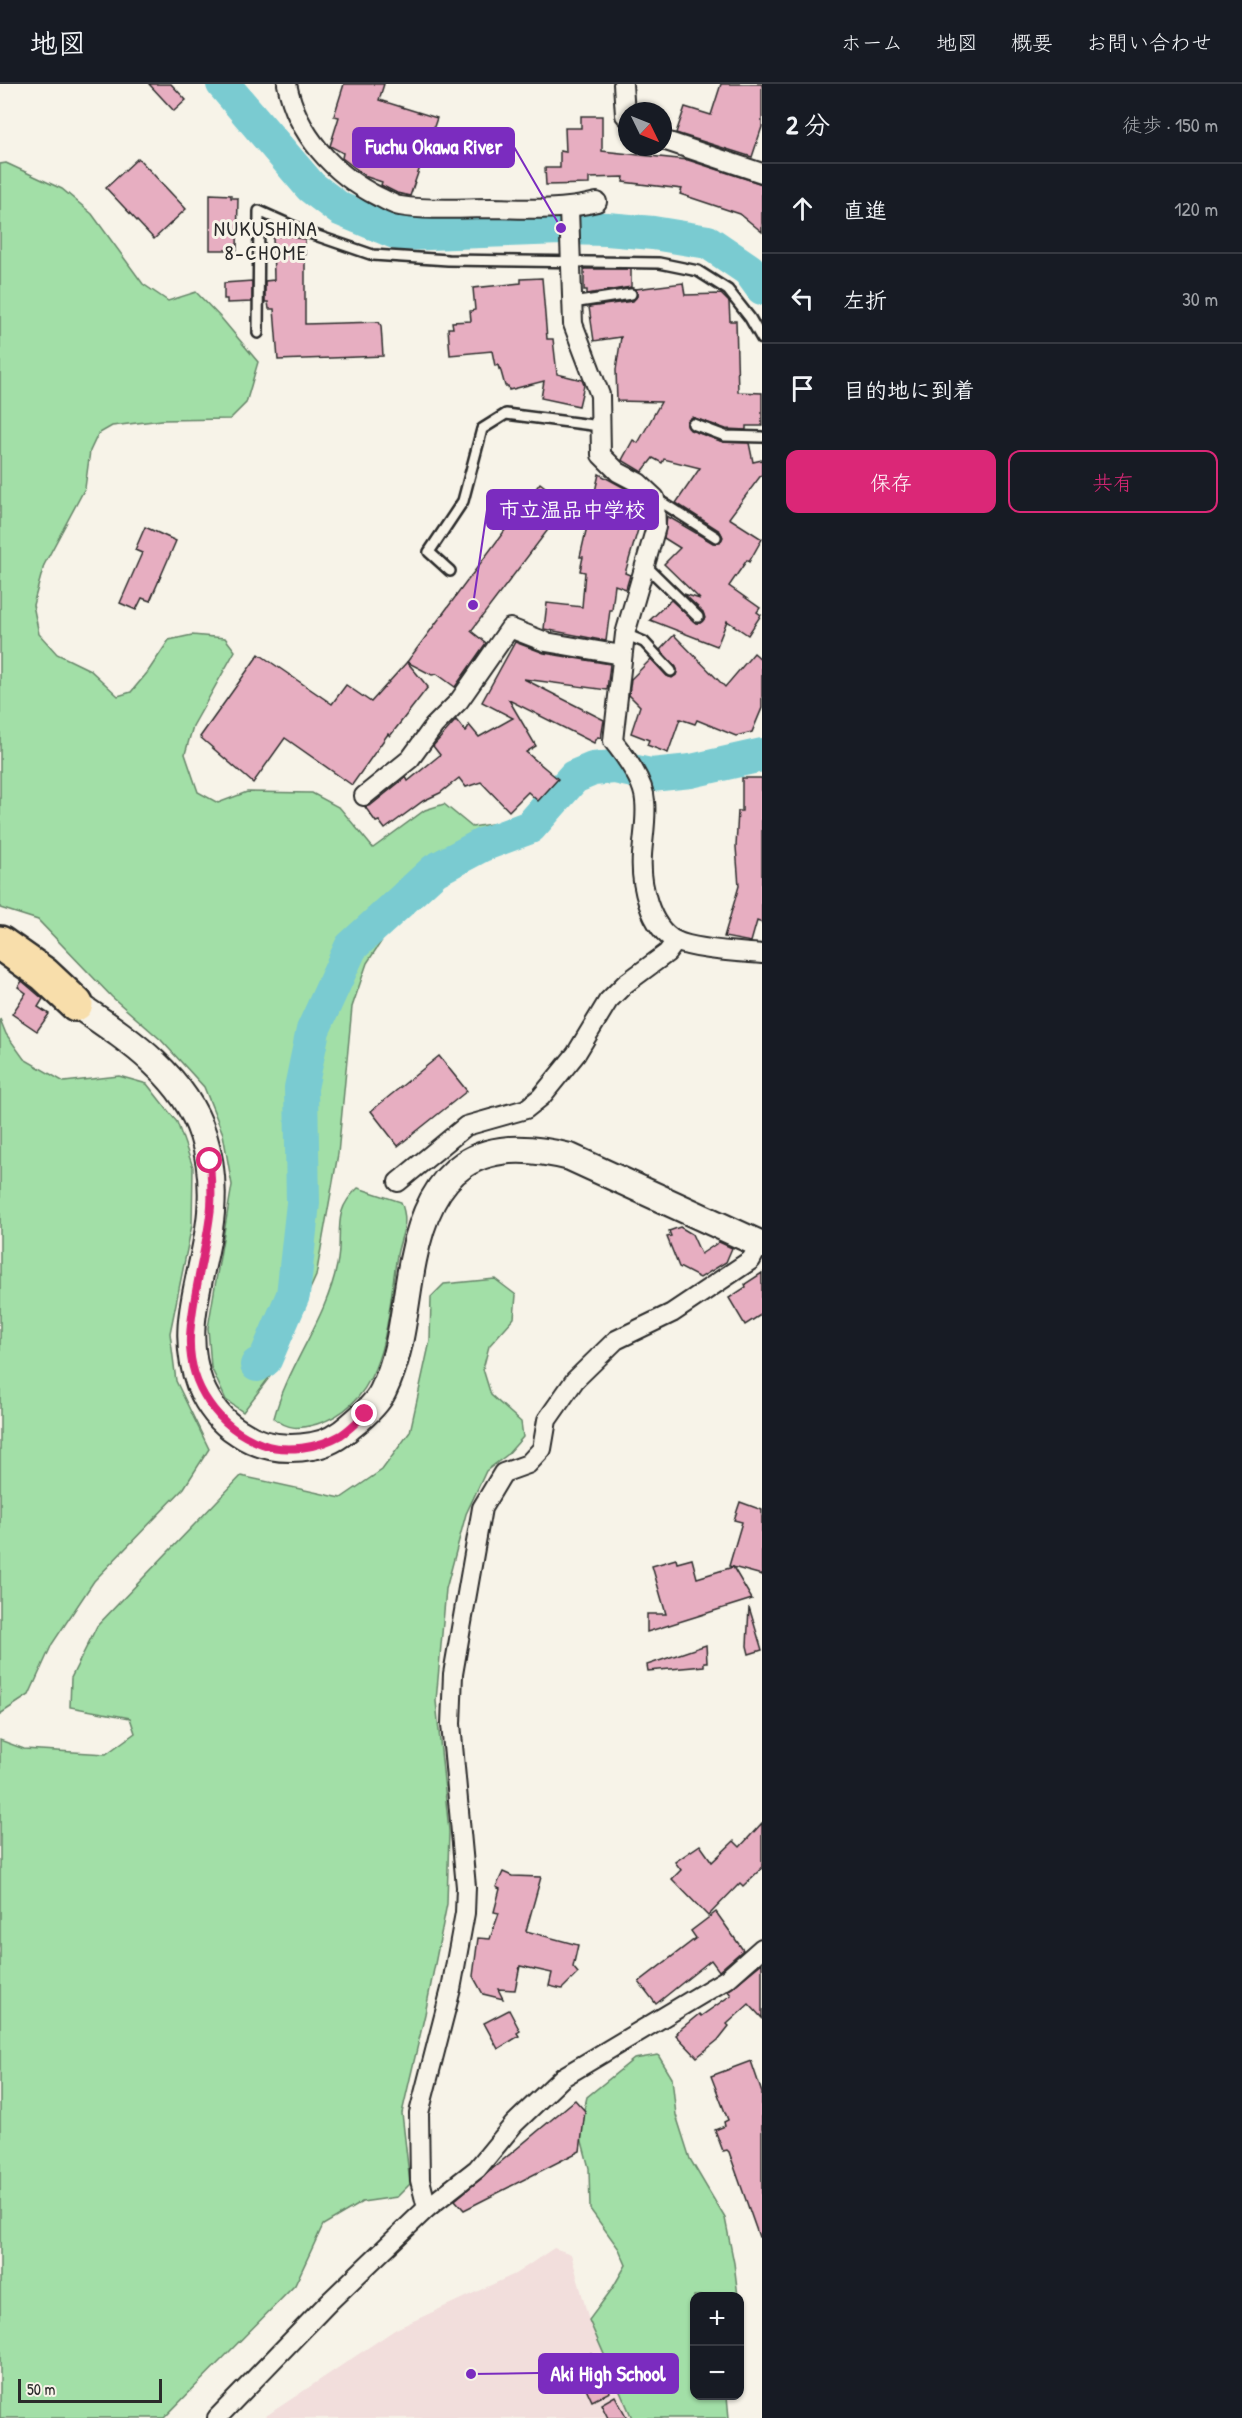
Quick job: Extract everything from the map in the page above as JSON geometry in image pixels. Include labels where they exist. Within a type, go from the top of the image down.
[{"type":"highway","points":[[0,943],[44,975],[76,1004]]},
{"type":"highway","points":[[0,960],[37,985],[76,1004]]},
{"type":"street","points":[[286,84],[290,98],[309,138],[331,165],[362,189],[398,206],[569,211],[597,202]]},
{"type":"street","points":[[623,84],[624,102]]},
{"type":"street","points":[[672,143],[762,173]]},
{"type":"street","points":[[569,211],[573,324],[600,395],[601,455],[618,472],[639,483],[655,498],[656,527],[625,634],[613,741],[629,760],[646,799],[642,859],[645,892],[657,923],[676,941],[716,950],[762,954]]},
{"type":"street","points":[[364,796],[410,759],[434,726],[459,701],[510,628],[546,642],[622,655]]},
{"type":"street","points":[[398,1182],[466,1126],[526,1109],[541,1097],[576,1054],[608,1000],[625,984],[667,953],[676,941]]},
{"type":"street","points":[[76,1004],[117,1032],[177,1086],[203,1133],[210,1161],[211,1213],[194,1302],[190,1340],[195,1371],[207,1402],[229,1426],[247,1438],[266,1446],[286,1449],[314,1446],[341,1435],[365,1414],[383,1393],[398,1351],[413,1259],[422,1223],[434,1197],[451,1174],[470,1160],[488,1152],[513,1148],[541,1149],[570,1157],[761,1244],[751,1260],[672,1313],[616,1340],[575,1380],[547,1420],[542,1449],[528,1464],[503,1473],[482,1508],[453,1674],[451,1724],[466,1887],[465,1913],[451,1989],[419,2113],[420,2180],[427,2208]]},
{"type":"street","points":[[454,1137],[470,1160]]},
{"type":"street","points":[[217,2418],[329,2302],[427,2208],[477,2169],[514,2124],[563,2077],[727,1979],[762,1948]]},
{"type":"lane","points":[[258,333],[259,211],[306,232],[373,255],[448,260],[570,254],[659,263],[698,271],[728,290],[750,318],[762,339]]},
{"type":"lane","points":[[572,303],[631,294]]},
{"type":"lane","points":[[450,571],[429,552],[463,501],[482,429],[506,414],[600,426]]},
{"type":"lane","points":[[693,424],[725,436],[762,437]]},
{"type":"lane","points":[[655,498],[716,537]]},
{"type":"lane","points":[[646,566],[698,617]]},
{"type":"lane","points":[[625,634],[644,642],[671,672]]},
{"type":"shaded area","points":[[554,2248],[571,2254],[589,2320],[632,2418],[263,2418],[396,2329],[515,2274]]},
{"type":"green space","points":[[6,163],[62,189],[92,214],[143,284],[168,301],[196,292],[258,362],[246,403],[230,419],[162,420],[112,426],[98,434],[90,451],[85,488],[44,565],[33,605],[39,634],[57,654],[90,670],[118,696],[131,692],[169,640],[192,635],[225,638],[235,651],[193,726],[185,754],[198,792],[218,803],[247,792],[312,793],[340,808],[373,848],[425,810],[444,804],[472,827],[497,823],[503,836],[478,859],[439,876],[390,928],[367,963],[352,1007],[338,1154],[316,1276],[271,1375],[243,1412],[226,1400],[211,1367],[208,1328],[232,1185],[223,1134],[204,1087],[161,1040],[112,997],[38,920],[0,908],[0,164]]},
{"type":"green space","points":[[0,1019],[6,1034],[24,1059],[64,1082],[119,1076],[147,1084],[177,1122],[193,1167],[192,1225],[170,1333],[176,1381],[209,1449],[184,1488],[94,1581],[52,1644],[29,1695],[0,1714]]},
{"type":"green space","points":[[358,1188],[401,1202],[405,1217],[380,1354],[371,1377],[358,1397],[341,1413],[311,1426],[284,1425],[274,1418],[280,1398],[332,1285],[339,1254],[341,1215],[349,1197]]},
{"type":"green space","points":[[495,1279],[516,1295],[514,1318],[489,1346],[483,1369],[491,1395],[521,1422],[523,1437],[507,1455],[486,1471],[466,1514],[446,1589],[436,1701],[449,1831],[447,1904],[402,2113],[410,2184],[397,2197],[362,2202],[323,2225],[295,2285],[164,2418],[0,2418],[0,1740],[24,1749],[106,1754],[135,1733],[130,1718],[70,1707],[71,1678],[97,1626],[241,1476],[341,1498],[382,1470],[410,1432],[430,1341],[431,1297],[444,1284]]},
{"type":"green space","points":[[658,2055],[672,2078],[676,2115],[690,2159],[725,2218],[738,2292],[690,2292],[690,2400],[727,2400],[729,2418],[632,2418],[589,2320],[626,2265],[619,2249],[590,2209],[589,2168],[579,2130],[587,2097],[634,2059]]},
{"type":"building","points":[[149,84],[171,84],[186,100],[174,111]]},
{"type":"building","points":[[344,84],[384,84],[379,100],[437,118],[410,196],[397,193],[381,185],[382,182],[367,177],[342,158],[343,153],[330,146],[339,117],[334,116]]},
{"type":"building","points":[[721,84],[762,84],[762,127],[752,157],[676,133],[685,107],[711,115]]},
{"type":"building","points":[[581,116],[602,116],[602,151],[618,153],[618,156],[650,156],[688,160],[762,184],[762,232],[740,214],[680,194],[682,189],[623,182],[624,177],[589,178],[589,184],[546,185],[545,168],[560,168],[560,151],[566,152],[565,128],[581,128]]},
{"type":"building","points":[[138,158],[186,209],[154,239],[106,188]]},
{"type":"building","points":[[210,194],[231,195],[231,198],[238,198],[237,250],[210,250]]},
{"type":"building","points":[[273,236],[296,236],[296,238],[305,239],[305,324],[379,322],[383,356],[278,360],[274,309],[269,309],[268,302],[265,302],[265,281],[274,280]]},
{"type":"building","points":[[584,269],[631,269],[631,287],[587,294],[587,290],[584,290]]},
{"type":"building","points":[[542,278],[547,339],[553,339],[557,374],[582,380],[584,385],[579,406],[541,398],[544,381],[509,390],[508,386],[505,386],[500,368],[498,365],[495,366],[492,351],[450,355],[448,328],[453,328],[452,322],[471,321],[470,311],[475,310],[473,288],[521,283],[521,279]]},
{"type":"building","points":[[252,281],[252,302],[227,303],[227,299],[224,299],[224,283]]},
{"type":"building","points":[[683,283],[685,295],[721,294],[729,302],[730,321],[736,321],[738,392],[762,393],[762,426],[746,426],[746,430],[726,429],[692,417],[687,422],[690,430],[723,442],[749,443],[753,462],[762,460],[762,474],[729,518],[762,539],[749,562],[747,560],[729,586],[760,608],[757,612],[761,615],[748,635],[727,621],[717,646],[650,620],[671,600],[696,623],[700,623],[705,618],[703,612],[684,594],[700,599],[664,564],[680,548],[664,538],[667,516],[713,543],[720,543],[723,537],[720,531],[676,503],[700,468],[664,459],[662,463],[653,458],[642,472],[622,460],[633,440],[638,443],[661,402],[617,401],[616,370],[621,337],[594,341],[589,307],[633,301],[637,296],[636,289]]},
{"type":"building","points":[[599,474],[632,492],[644,503],[645,526],[640,523],[625,573],[630,575],[626,589],[615,585],[606,641],[544,629],[547,603],[582,607],[585,572],[580,571],[583,557],[580,557]]},
{"type":"building","points":[[540,483],[553,493],[547,505],[560,514],[471,631],[486,643],[455,687],[437,674],[432,675],[407,662]]},
{"type":"building","points":[[145,527],[176,541],[150,601],[142,598],[136,610],[120,603],[142,553],[135,550]]},
{"type":"building","points":[[674,635],[725,687],[754,653],[762,660],[762,708],[752,732],[736,736],[697,720],[695,724],[680,719],[668,753],[647,745],[649,740],[631,733],[640,706],[629,695],[631,679],[651,659],[667,676],[672,678],[676,675],[676,667],[660,650]]},
{"type":"building","points":[[515,642],[544,653],[610,664],[607,690],[524,679],[604,720],[601,738],[598,737],[594,743],[509,700],[536,746],[526,752],[558,779],[538,801],[528,792],[509,811],[481,782],[466,787],[459,778],[385,829],[379,821],[376,822],[365,807],[371,805],[406,777],[408,781],[440,755],[433,746],[456,720],[466,732],[469,725],[479,737],[513,718],[482,702]]},
{"type":"building","points":[[259,654],[332,704],[346,685],[371,702],[407,662],[428,687],[390,736],[388,734],[352,785],[285,738],[253,783],[200,737]]},
{"type":"building","points":[[742,778],[762,778],[762,923],[757,921],[751,942],[724,937],[739,886],[736,847],[738,811],[742,811]]},
{"type":"building","points":[[22,981],[43,999],[38,1007],[49,1014],[37,1031],[12,1014],[26,993],[18,987]]},
{"type":"building","points":[[439,1056],[467,1091],[398,1146],[371,1111]]},
{"type":"building","points":[[680,1227],[692,1234],[701,1254],[719,1242],[732,1248],[726,1262],[700,1278],[679,1267],[667,1237],[671,1236],[669,1231]]},
{"type":"building","points":[[762,1273],[762,1314],[745,1325],[729,1298]]},
{"type":"building","points":[[740,1502],[762,1510],[762,1575],[729,1566],[742,1522],[734,1520]]},
{"type":"building","points":[[676,1559],[677,1563],[692,1559],[697,1578],[733,1567],[752,1599],[647,1632],[647,1614],[666,1614],[652,1566]]},
{"type":"building","points":[[749,1607],[762,1650],[749,1654],[747,1646]]},
{"type":"building","points":[[706,1645],[707,1662],[704,1662],[704,1666],[648,1671],[647,1665]]},
{"type":"building","points":[[762,1823],[762,1868],[743,1886],[740,1883],[708,1916],[672,1879],[681,1870],[675,1862],[700,1845],[712,1862],[734,1841],[740,1847]]},
{"type":"building","points":[[503,1872],[512,1876],[541,1877],[526,1931],[578,1945],[573,1967],[578,1973],[562,1989],[549,1986],[552,1973],[520,1966],[515,1990],[498,1989],[503,1999],[483,1994],[473,1976],[478,1938],[490,1939],[499,1913],[494,1912],[500,1889],[496,1887]]},
{"type":"building","points":[[716,1912],[743,1950],[719,1971],[711,1960],[656,2004],[639,1982],[696,1938],[691,1931]]},
{"type":"building","points":[[762,1963],[762,2018],[749,2004],[727,2024],[729,2026],[718,2040],[697,2057],[676,2035],[677,2032],[699,2014],[701,2016],[731,1995],[728,1991]]},
{"type":"building","points":[[509,2010],[520,2031],[517,2033],[519,2036],[498,2049],[484,2023]]},
{"type":"building","points":[[751,2061],[762,2093],[762,2237],[759,2237],[729,2152],[723,2151],[715,2130],[725,2126],[724,2122],[728,2120],[711,2076]]},
{"type":"building","points":[[575,2100],[585,2111],[580,2151],[464,2210],[455,2200]]},
{"type":"building","points":[[591,2353],[610,2392],[592,2401],[574,2362]]},
{"type":"building","points":[[615,2396],[627,2418],[608,2418],[601,2404]]},
{"type":"waterway","points":[[223,84],[311,187],[340,209],[400,234],[561,228],[653,233],[708,242],[749,270],[762,288]]},
{"type":"waterway","points":[[257,1365],[265,1360],[293,1295],[303,1203],[301,1088],[313,1030],[351,947],[435,870],[482,845],[530,827],[574,777],[593,769],[614,767],[651,775],[691,771],[762,755]]},
{"type":"place","name":"Fuchu Okawa River","points":[[561,228]]},
{"type":"place","name":"市立温品中学校","points":[[473,605]]},
{"type":"place","name":"Aki High School","points":[[471,2374]]},
{"type":"district","name":"NUKUSHINA 8-CHOME","points":[[266,240]]},
{"type":"route","points":[[210,1161],[211,1213],[194,1302],[190,1340],[195,1371],[207,1402],[229,1426],[247,1438],[266,1446],[286,1449],[314,1446],[341,1435],[365,1414]]}]
